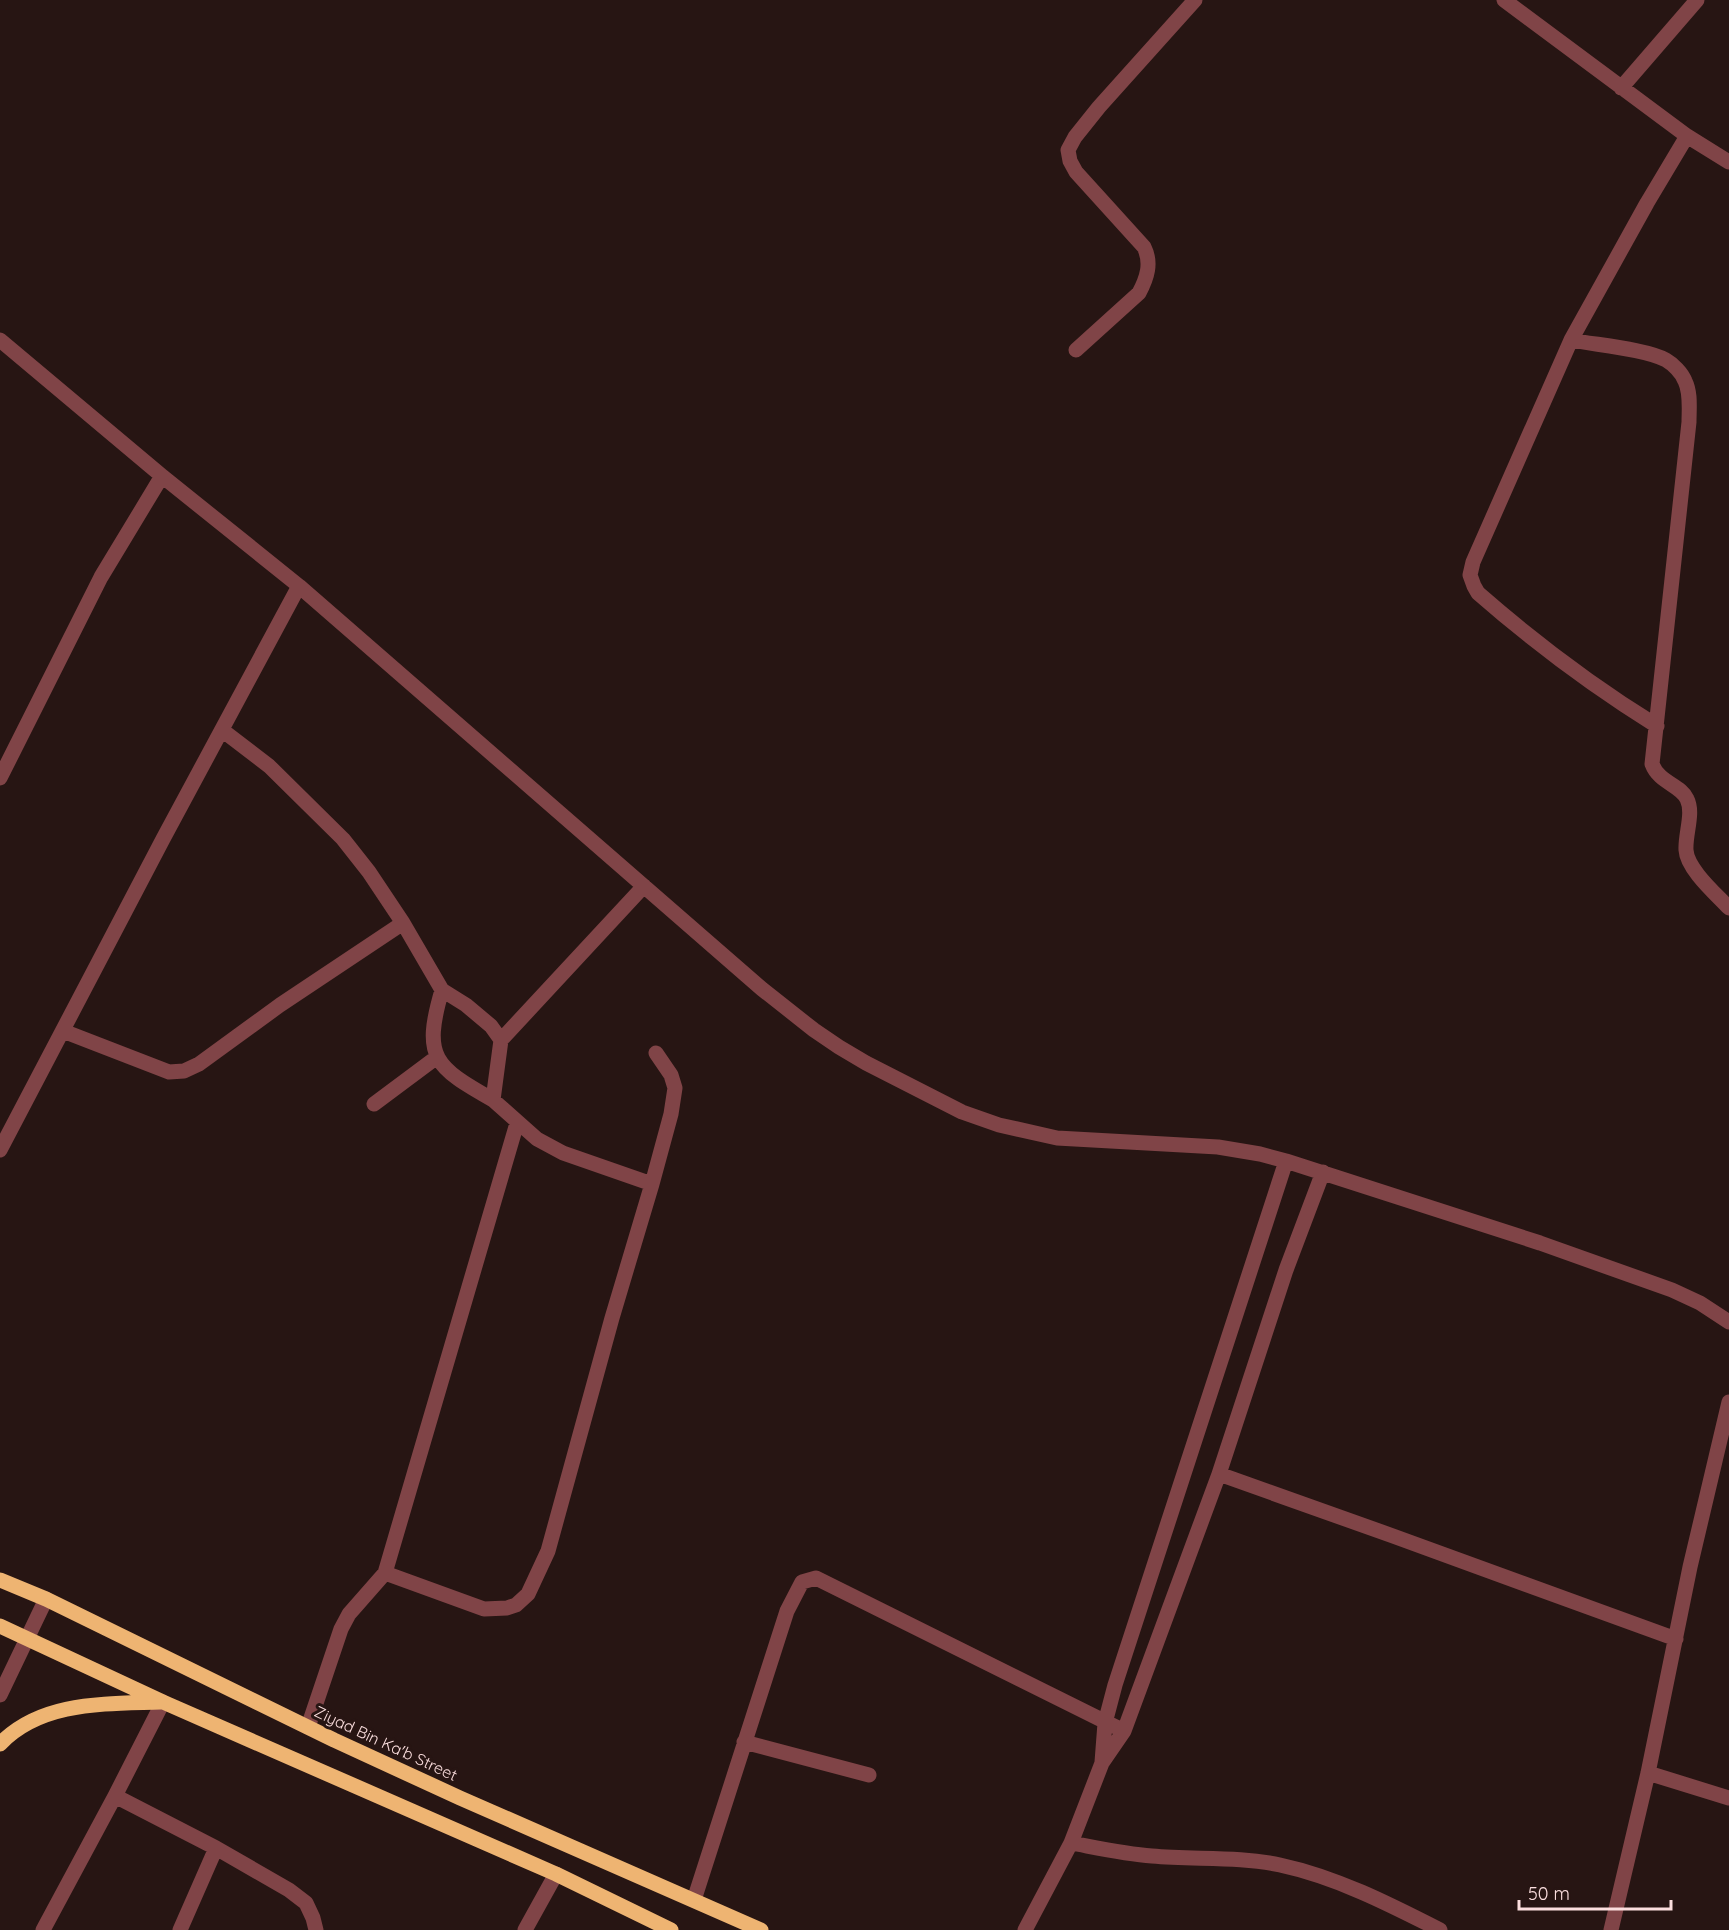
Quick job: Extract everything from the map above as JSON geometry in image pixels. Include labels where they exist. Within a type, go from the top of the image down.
[{"type":"main road","name":"Ziyad Bin Ka'b Street","points":[[0,1580],[46,1599],[308,1727],[460,1798],[761,1930]]},
{"type":"main road","points":[[0,1626],[163,1702],[556,1874],[671,1930]]},
{"type":"main road","points":[[0,1744],[12,1731],[41,1716],[71,1708],[163,1702]]},
{"type":"street","points":[[1076,350],[1139,293],[1149,263],[1144,248],[1076,172],[1070,161],[1068,150],[1075,137],[1099,107],[1195,0]]},
{"type":"street","points":[[1504,0],[1687,136],[1729,162]]},
{"type":"street","points":[[1621,88],[1697,0]]},
{"type":"street","points":[[1658,726],[1570,668],[1486,599],[1471,579],[1473,562],[1571,340],[1687,136]]},
{"type":"street","points":[[0,340],[162,476],[299,586],[762,989],[814,1030],[866,1063],[962,1112],[999,1125],[1057,1138],[1218,1147],[1260,1154],[1323,1172],[1540,1243],[1672,1290],[1700,1303],[1729,1322]]},
{"type":"street","points":[[1571,340],[1647,354],[1667,361],[1686,382],[1689,422],[1658,726],[1652,757],[1655,772],[1685,794],[1688,801],[1687,857],[1698,874],[1729,908]]},
{"type":"street","points":[[0,778],[101,578],[162,476]]},
{"type":"street","points":[[0,1150],[299,586]]},
{"type":"street","points":[[222,730],[268,766],[344,839],[403,923],[442,990],[466,1005],[491,1026],[501,1040]]},
{"type":"street","points":[[494,1100],[501,1040],[644,886]]},
{"type":"street","points":[[63,1031],[169,1072],[192,1068],[280,1005],[403,923]]},
{"type":"street","points":[[442,990],[433,1026],[437,1057],[459,1080],[494,1100],[537,1140],[563,1153],[652,1184]]},
{"type":"street","points":[[385,1573],[484,1609],[507,1608],[516,1605],[528,1594],[548,1551],[612,1318],[652,1184],[675,1088],[671,1075],[656,1053]]},
{"type":"street","points":[[374,1104],[437,1057]]},
{"type":"street","points":[[308,1727],[341,1629],[349,1614],[385,1573],[517,1123]]},
{"type":"street","points":[[1102,1763],[1105,1723],[1119,1674],[1286,1161]]},
{"type":"street","points":[[1025,1930],[1071,1843],[1102,1763],[1124,1731],[1219,1474],[1286,1270],[1323,1172]]},
{"type":"street","points":[[1611,1930],[1648,1773],[1690,1567],[1729,1402]]},
{"type":"street","points":[[1219,1474],[1676,1639]]},
{"type":"street","points":[[694,1900],[787,1611],[802,1582],[816,1578],[1124,1731]]},
{"type":"street","points":[[0,1695],[46,1599]]},
{"type":"street","points":[[43,1930],[163,1702]]},
{"type":"street","points":[[744,1742],[869,1775]]},
{"type":"street","points":[[1648,1773],[1729,1798]]},
{"type":"street","points":[[115,1796],[216,1848],[289,1890],[306,1903],[316,1930]]},
{"type":"street","points":[[1071,1843],[1151,1856],[1252,1860],[1280,1865],[1327,1878],[1361,1891],[1440,1930]]},
{"type":"street","points":[[180,1930],[216,1848]]},
{"type":"street","points":[[525,1930],[556,1874]]}]
